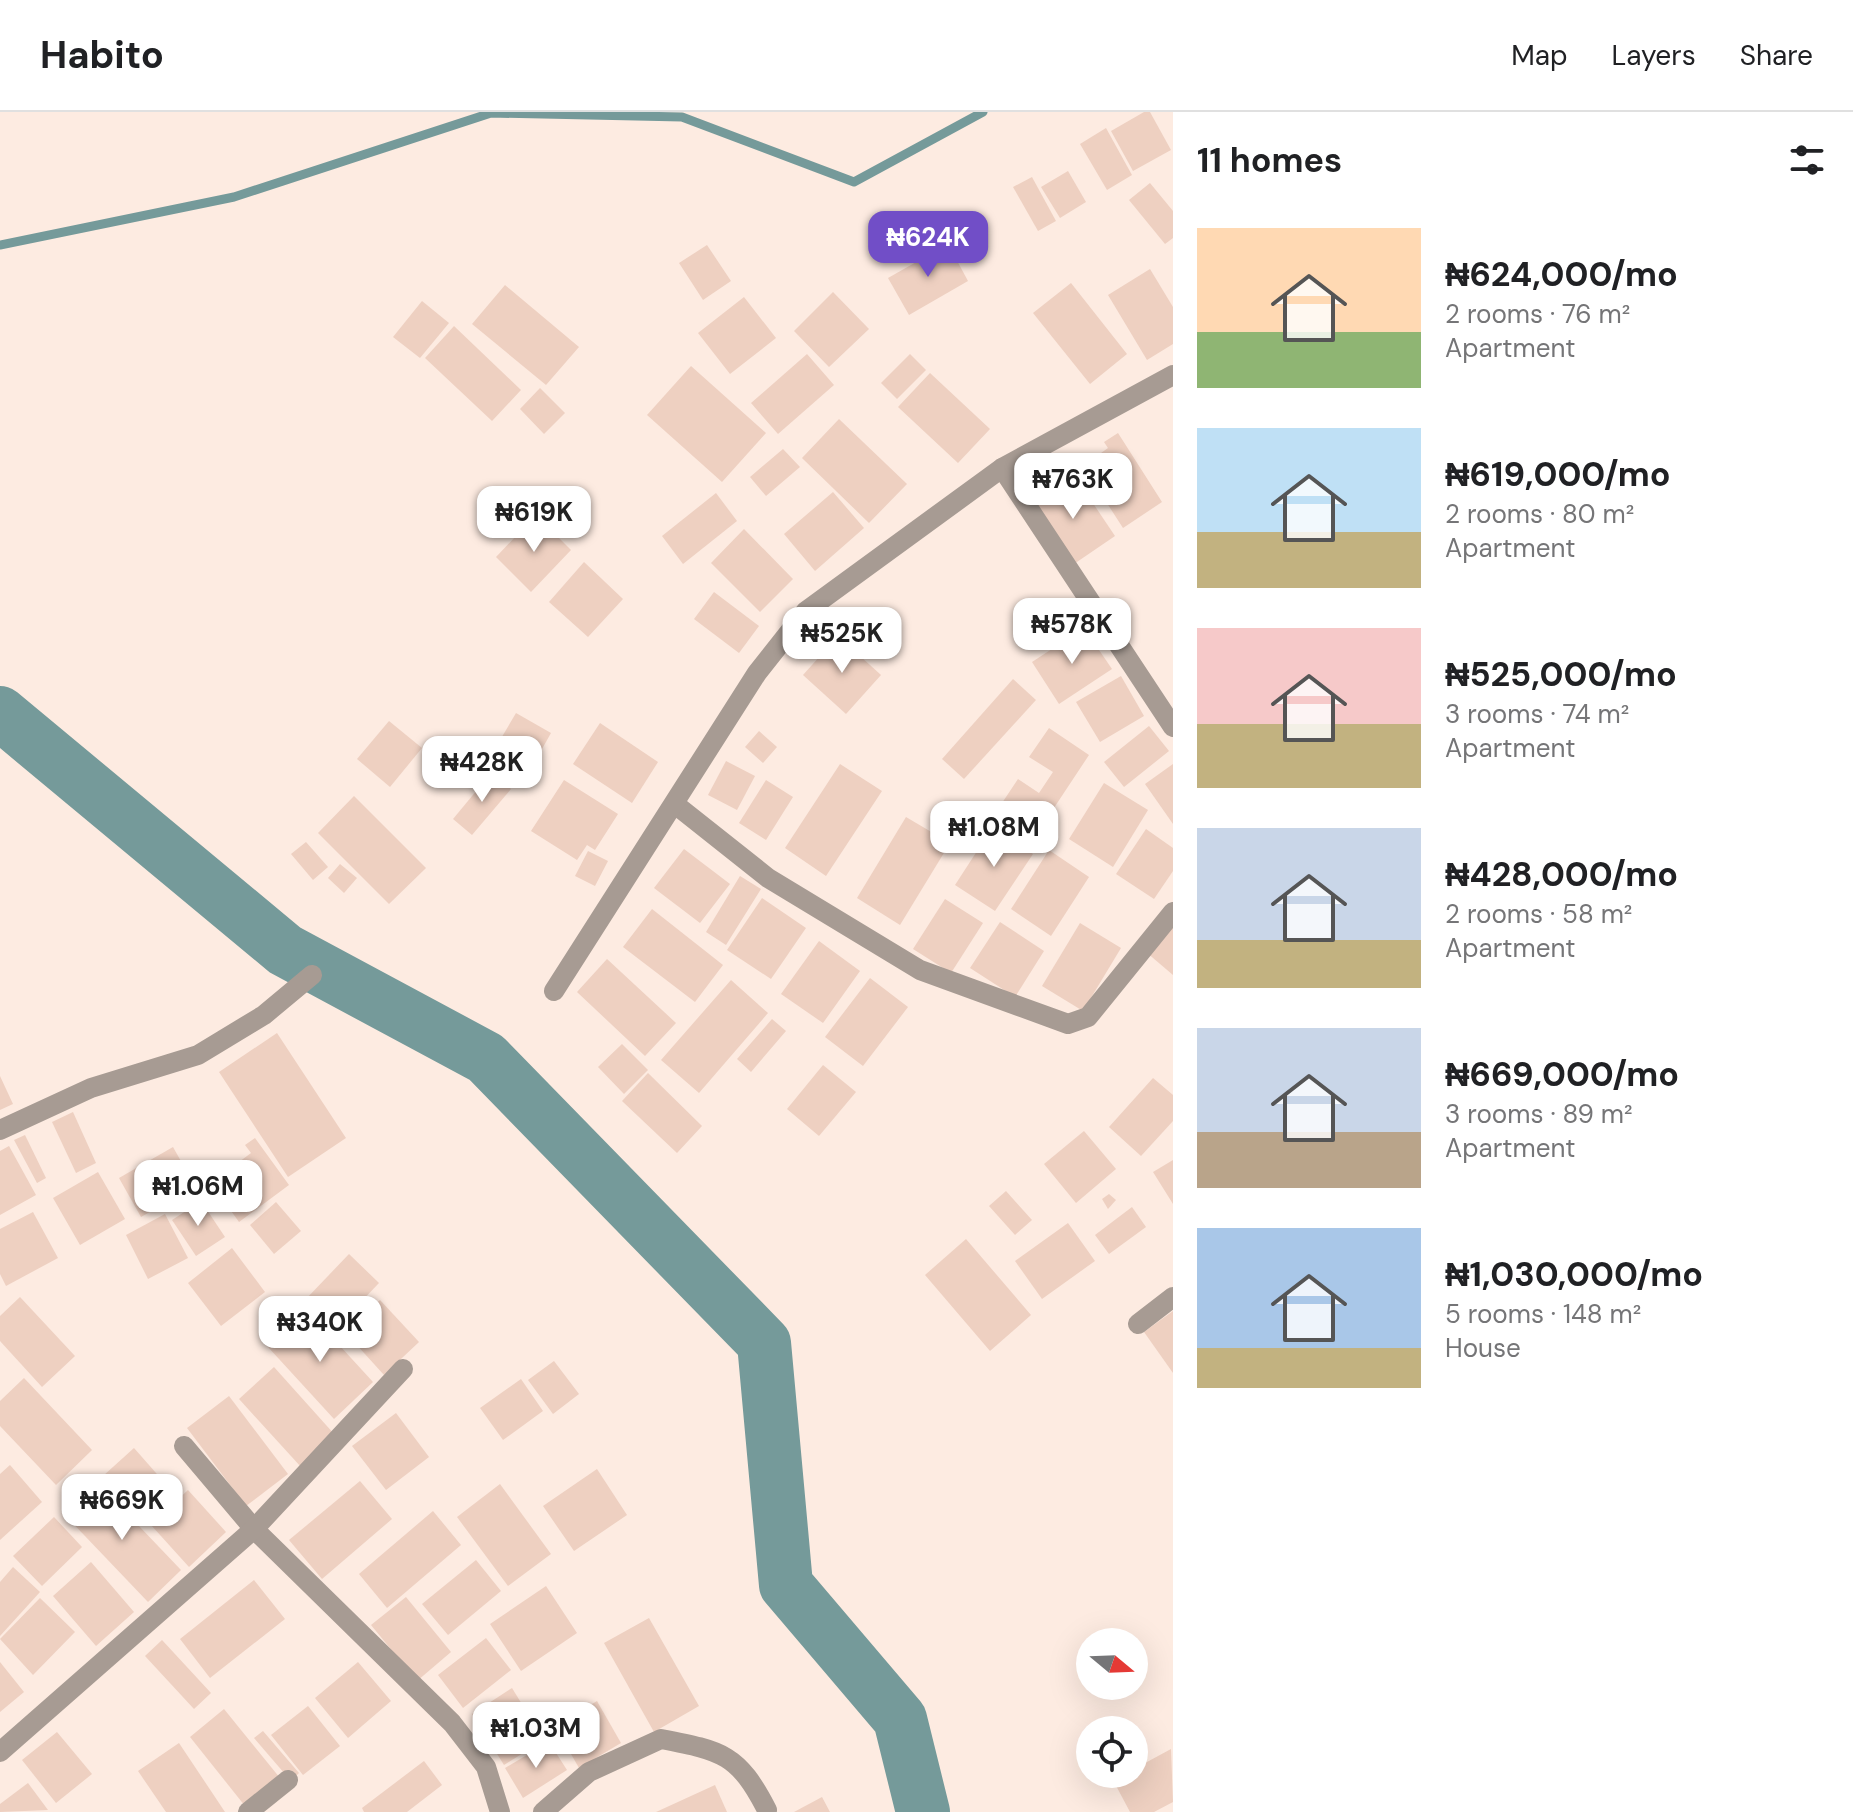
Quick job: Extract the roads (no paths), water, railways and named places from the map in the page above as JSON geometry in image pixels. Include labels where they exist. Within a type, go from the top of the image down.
[{"type":"street","points":[[554,991],[676,805],[757,673],[806,611],[1002,468],[1173,375]]},
{"type":"street","points":[[1002,468],[1173,727]]},
{"type":"street","points":[[676,805],[768,878],[920,970],[1068,1024],[1088,1017],[1173,912]]},
{"type":"street","points":[[0,1130],[91,1088],[198,1055],[264,1015],[312,975]]},
{"type":"street","points":[[1138,1324],[1173,1297]]},
{"type":"street","points":[[0,1752],[254,1529],[403,1369]]},
{"type":"street","points":[[184,1446],[254,1529],[452,1723],[486,1767],[500,1812]]},
{"type":"street","points":[[543,1812],[589,1772],[661,1739],[734,1760],[748,1773],[767,1810]]},
{"type":"street","points":[[248,1812],[288,1780]]},
{"type":"waterway","points":[[0,245],[234,197],[491,113],[682,117],[854,182],[983,112]]},
{"type":"waterway","points":[[0,713],[285,950],[486,1058],[764,1343],[786,1585],[900,1719],[923,1812]]}]
